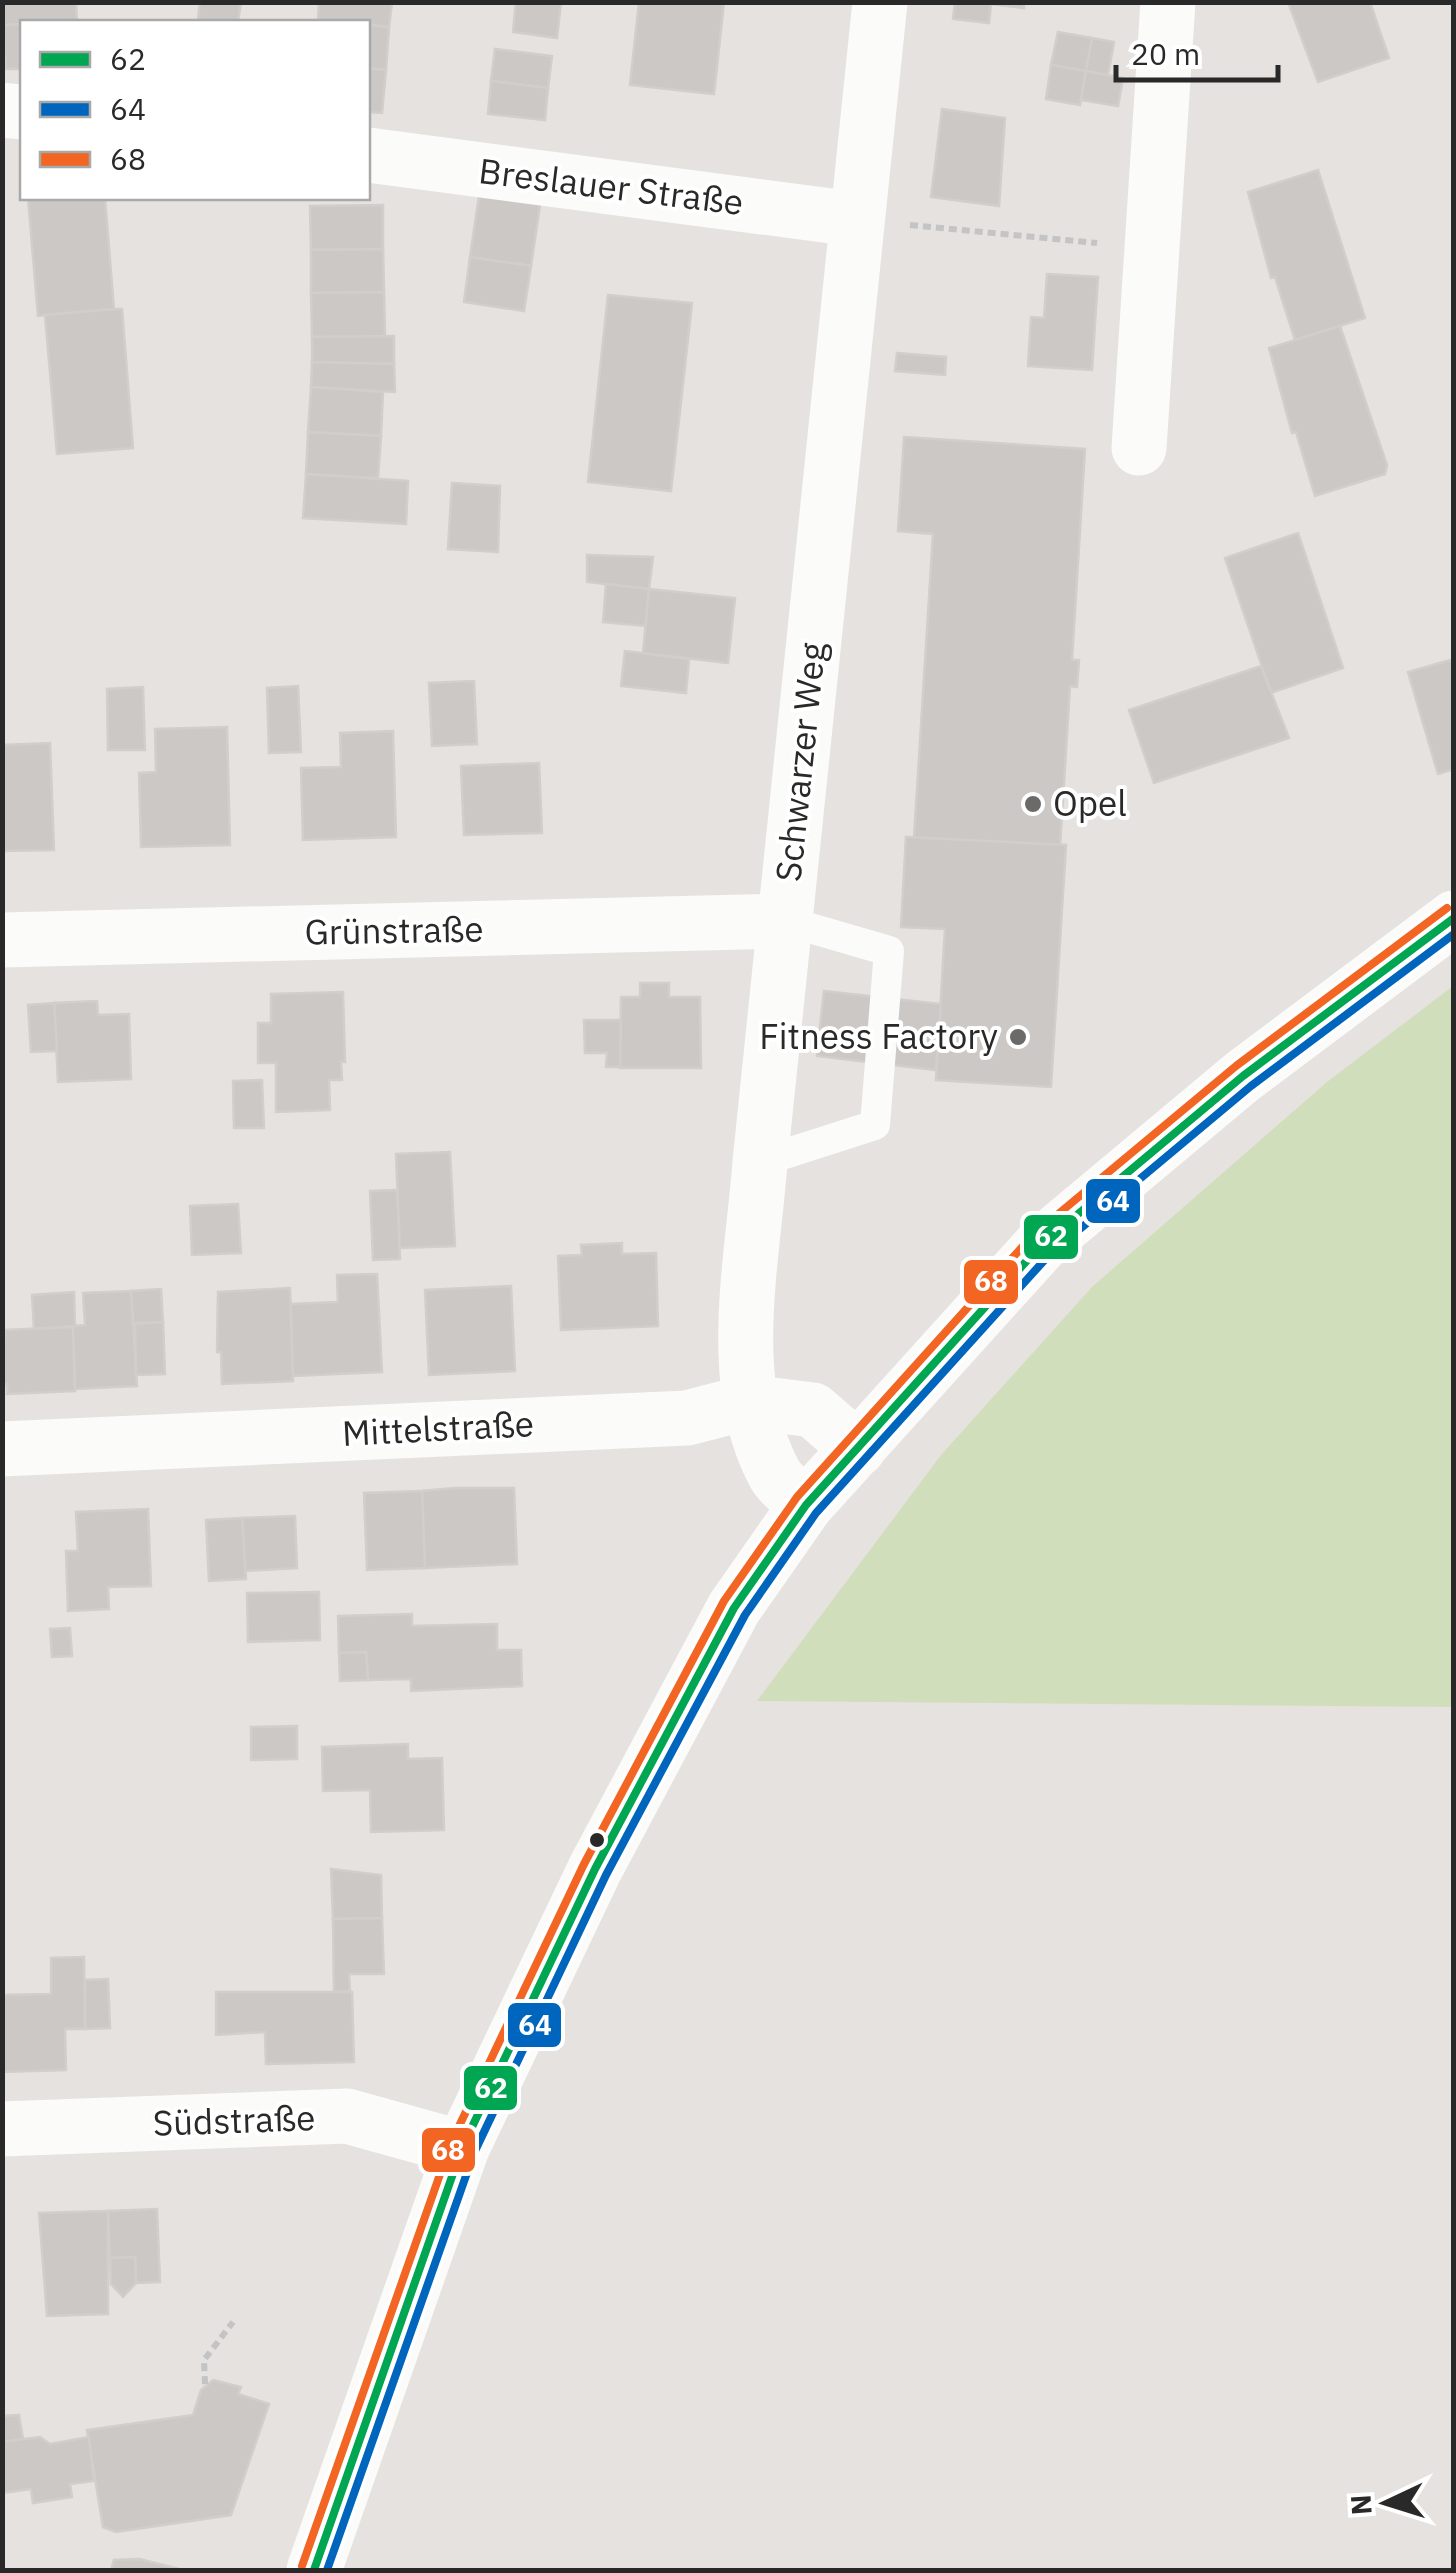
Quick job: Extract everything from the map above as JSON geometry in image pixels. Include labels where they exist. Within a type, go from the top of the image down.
[{"type":"street","name":"Schwarzer Weg","points":[[806,1504],[774,1475],[749,1402],[748,1322],[760,1162],[854,219],[880,2]]},
{"type":"street","points":[[1138,448],[1168,2]]},
{"type":"street","name":"Breslauer Straße","points":[[370,155],[854,219]]},
{"type":"street","points":[[314,2570],[462,2148],[595,1869],[734,1608],[806,1504],[1042,1245],[1243,1076],[1454,918]]},
{"type":"street","name":"Grünstraße","points":[[2,940],[786,921]]},
{"type":"street","name":"Mittelstraße","points":[[2,1449],[687,1418],[749,1402],[812,1410],[858,1449]]},
{"type":"street","name":"Südstraße","points":[[2,2129],[348,2116],[462,2148]]},
{"type":"lane","points":[[760,1162],[875,1125],[889,951],[786,921]]},
{"type":"path","points":[[854,219],[1151,248]]},
{"type":"path","points":[[205,2384],[204,2360],[232,2322]]},
{"type":"green space","points":[[1453,986],[1453,1707],[757,1701],[941,1455],[1092,1287],[1327,1082]]},
{"type":"building","points":[[2,2],[76,2],[77,20],[20,20],[20,24],[3,25]]},
{"type":"building","points":[[200,2],[241,2],[238,20],[198,20]]},
{"type":"building","points":[[319,2],[392,2],[389,27],[370,25],[370,20],[318,20]]},
{"type":"building","points":[[516,2],[561,3],[557,38],[513,32]]},
{"type":"building","points":[[639,2],[724,2],[714,94],[630,85]]},
{"type":"building","points":[[955,2],[1024,2],[1024,8],[991,4],[989,23],[953,19]]},
{"type":"building","points":[[1288,2],[1370,2],[1389,58],[1318,82]]},
{"type":"building","points":[[20,24],[20,69],[6,69],[3,25]]},
{"type":"building","points":[[370,25],[389,27],[386,70],[370,68]]},
{"type":"building","points":[[1058,32],[1092,38],[1086,71],[1051,65]]},
{"type":"building","points":[[1092,38],[1114,42],[1108,75],[1086,71]]},
{"type":"building","points":[[495,49],[552,56],[548,88],[491,81]]},
{"type":"building","points":[[1051,65],[1086,71],[1080,105],[1046,99]]},
{"type":"building","points":[[370,68],[386,70],[382,113],[370,112]]},
{"type":"building","points":[[1086,71],[1123,78],[1118,106],[1081,100]]},
{"type":"building","points":[[491,81],[548,88],[545,120],[488,114]]},
{"type":"building","points":[[942,109],[1005,118],[999,206],[931,197]]},
{"type":"building","points":[[1318,170],[1365,318],[1295,340],[1275,277],[1271,278],[1248,192]]},
{"type":"building","points":[[479,196],[540,205],[531,266],[470,257]]},
{"type":"building","points":[[28,200],[105,200],[114,309],[38,316]]},
{"type":"building","points":[[383,205],[383,249],[311,250],[310,206]]},
{"type":"building","points":[[383,249],[384,292],[311,293],[311,250]]},
{"type":"building","points":[[470,257],[531,266],[524,311],[464,302]]},
{"type":"building","points":[[1047,274],[1098,277],[1092,370],[1028,366],[1031,317],[1044,318]]},
{"type":"building","points":[[384,292],[385,336],[312,337],[311,293]]},
{"type":"building","points":[[608,295],[692,303],[671,491],[588,482]]},
{"type":"building","points":[[122,309],[133,448],[57,454],[45,315]]},
{"type":"building","points":[[1340,326],[1387,465],[1385,474],[1315,496],[1296,432],[1292,433],[1269,348]]},
{"type":"building","points":[[394,336],[394,364],[312,362],[312,337]]},
{"type":"building","points":[[897,353],[946,357],[945,375],[895,371]]},
{"type":"building","points":[[312,362],[394,364],[395,392],[311,387]]},
{"type":"building","points":[[311,387],[383,392],[381,436],[308,432]]},
{"type":"building","points":[[308,432],[381,436],[378,478],[306,474]]},
{"type":"building","points":[[904,437],[1085,449],[1072,660],[1079,660],[1077,687],[1070,686],[1060,847],[914,838],[933,534],[898,531]]},
{"type":"building","points":[[306,474],[408,481],[406,524],[303,518]]},
{"type":"building","points":[[452,483],[500,486],[498,552],[448,549]]},
{"type":"building","points":[[1298,533],[1343,668],[1271,693],[1225,558]]},
{"type":"building","points":[[587,555],[653,557],[649,589],[587,582]]},
{"type":"building","points":[[606,584],[649,589],[646,626],[603,622]]},
{"type":"building","points":[[649,589],[735,598],[728,663],[643,653]]},
{"type":"building","points":[[625,651],[689,659],[686,693],[621,686]]},
{"type":"building","points":[[1454,659],[1454,769],[1438,774],[1408,672]]},
{"type":"building","points":[[1261,666],[1289,738],[1154,783],[1129,710]]},
{"type":"building","points":[[474,681],[477,744],[432,746],[429,683]]},
{"type":"building","points":[[298,686],[301,752],[269,753],[267,688]]},
{"type":"building","points":[[143,687],[145,750],[108,750],[107,689]]},
{"type":"building","points":[[227,727],[230,845],[141,847],[139,773],[156,772],[155,729]]},
{"type":"building","points":[[393,731],[396,837],[303,840],[301,768],[341,767],[340,733]]},
{"type":"building","points":[[50,743],[54,850],[2,851],[2,745]]},
{"type":"building","points":[[539,763],[542,833],[464,835],[461,766]]},
{"type":"building","points":[[906,837],[1066,845],[1051,1087],[936,1080],[945,929],[901,927]]},
{"type":"building","points":[[640,983],[669,983],[669,997],[700,997],[701,1068],[620,1068],[621,997],[640,997]]},
{"type":"building","points":[[824,991],[941,1004],[936,1070],[817,1056]]},
{"type":"building","points":[[343,992],[345,1062],[341,1061],[342,1080],[329,1080],[330,1110],[276,1112],[276,1063],[258,1063],[258,1023],[271,1023],[271,994]]},
{"type":"building","points":[[97,1001],[98,1015],[129,1014],[131,1079],[58,1082],[54,1003]]},
{"type":"building","points":[[54,1003],[57,1051],[31,1052],[28,1005]]},
{"type":"building","points":[[584,1020],[621,1020],[620,1067],[606,1067],[607,1053],[585,1053]]},
{"type":"building","points":[[262,1080],[264,1128],[234,1128],[233,1081]]},
{"type":"building","points":[[450,1152],[455,1246],[400,1248],[396,1154]]},
{"type":"building","points":[[397,1190],[400,1259],[373,1260],[370,1191]]},
{"type":"building","points":[[238,1204],[241,1253],[192,1255],[190,1206]]},
{"type":"building","points":[[622,1243],[622,1254],[656,1253],[658,1326],[561,1330],[558,1256],[582,1255],[581,1245]]},
{"type":"building","points":[[377,1274],[382,1372],[293,1376],[290,1304],[338,1302],[337,1275]]},
{"type":"building","points":[[511,1286],[515,1371],[429,1375],[425,1290]]},
{"type":"building","points":[[290,1288],[293,1381],[222,1384],[221,1352],[217,1352],[218,1292]]},
{"type":"building","points":[[161,1289],[163,1322],[133,1323],[131,1291]]},
{"type":"building","points":[[131,1291],[137,1386],[75,1389],[72,1326],[85,1325],[83,1293]]},
{"type":"building","points":[[74,1292],[75,1326],[34,1329],[32,1295]]},
{"type":"building","points":[[163,1322],[165,1374],[136,1375],[135,1324]]},
{"type":"building","points":[[73,1327],[75,1391],[7,1394],[7,1384],[2,1384],[5,1330]]},
{"type":"building","points":[[514,1488],[517,1564],[425,1568],[422,1491]]},
{"type":"building","points":[[422,1491],[425,1568],[367,1570],[364,1493]]},
{"type":"building","points":[[148,1509],[151,1586],[108,1587],[109,1609],[68,1611],[66,1551],[78,1551],[76,1512]]},
{"type":"building","points":[[295,1516],[297,1568],[245,1571],[242,1518]]},
{"type":"building","points":[[242,1518],[246,1579],[209,1581],[206,1520]]},
{"type":"building","points":[[319,1592],[320,1640],[248,1642],[247,1593]]},
{"type":"building","points":[[412,1614],[412,1626],[497,1624],[497,1650],[521,1650],[522,1686],[411,1691],[411,1679],[368,1680],[366,1652],[339,1653],[338,1616]]},
{"type":"building","points":[[70,1628],[72,1656],[52,1657],[50,1629]]},
{"type":"building","points":[[366,1652],[368,1680],[340,1681],[339,1653]]},
{"type":"building","points":[[297,1726],[297,1759],[251,1760],[251,1727]]},
{"type":"building","points":[[408,1744],[408,1759],[442,1758],[444,1830],[371,1832],[370,1790],[323,1791],[322,1747]]},
{"type":"building","points":[[331,1869],[381,1875],[382,1918],[333,1919]]},
{"type":"building","points":[[382,1918],[384,1974],[349,1974],[350,1991],[334,1992],[333,1919]]},
{"type":"building","points":[[84,1957],[85,2029],[65,2029],[66,2070],[2,2072],[2,1995],[51,1994],[51,1958]]},
{"type":"building","points":[[108,1979],[110,2028],[85,2029],[85,1980]]},
{"type":"building","points":[[216,1992],[352,1992],[354,2062],[266,2064],[265,2032],[216,2035]]},
{"type":"building","points":[[157,2209],[160,2282],[136,2283],[135,2257],[110,2258],[108,2211]]},
{"type":"building","points":[[108,2211],[108,2314],[47,2316],[39,2213]]},
{"type":"building","points":[[135,2257],[136,2283],[123,2297],[111,2284],[110,2258]]},
{"type":"building","points":[[213,2380],[241,2387],[238,2394],[269,2404],[231,2515],[116,2532],[103,2527],[87,2430],[193,2415],[201,2390]]},
{"type":"building","points":[[19,2415],[23,2439],[2,2442],[2,2416]]},
{"type":"building","points":[[40,2437],[50,2444],[89,2437],[94,2481],[70,2484],[72,2497],[33,2503],[31,2489],[2,2493],[2,2442]]},
{"type":"building","points":[[139,2559],[183,2570],[111,2570],[114,2560]]},
{"type":"transit line","name":"68","points":[[302,2566],[451,2143],[584,1864],[724,1601],[797,1497],[1033,1235],[1236,1066],[1447,908]]},
{"type":"transit line","name":"62","points":[[314,2570],[462,2148],[595,1869],[734,1608],[806,1505],[1041,1245],[1243,1076],[1454,918]]},
{"type":"transit line","name":"64","points":[[327,2570],[474,2153],[606,1875],[745,1615],[816,1513],[1050,1254],[1251,1086],[1454,934]]},
{"type":"place","name":"Opel","points":[[1033,804]]},
{"type":"place","name":"Fitness Factory","points":[[1018,1037]]}]
